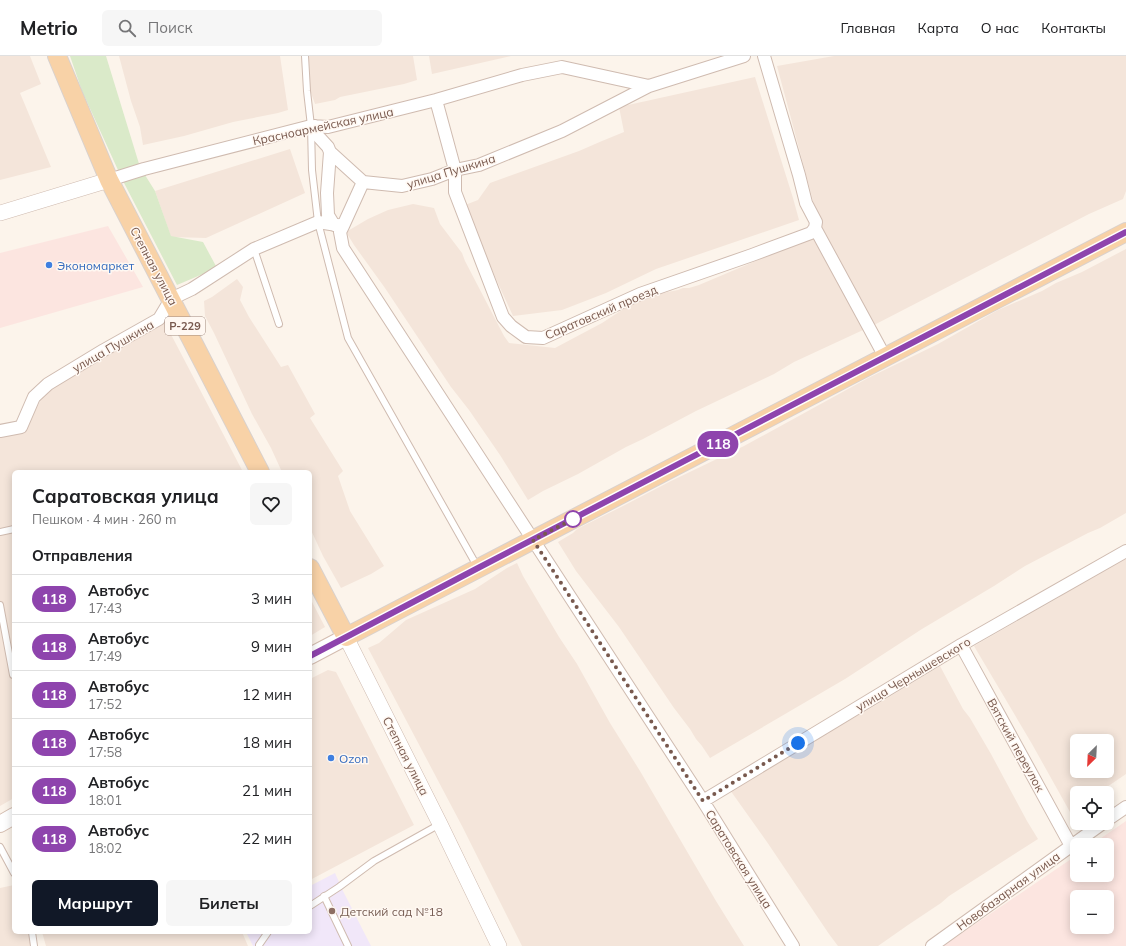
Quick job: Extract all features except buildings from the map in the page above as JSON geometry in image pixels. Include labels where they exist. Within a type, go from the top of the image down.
[{"type":"main road","name":"Степная улица","points":[[57,56],[109,180],[259,470]]},
{"type":"main road","points":[[312,655],[1126,232]]},
{"type":"main road","name":"Степная улица","points":[[312,572],[346,637]]},
{"type":"main road","points":[[0,824],[12,817]]},
{"type":"street","name":"улица Пушкина","points":[[363,182],[402,186],[432,179],[454,170],[479,165],[562,131],[649,86],[744,56]]},
{"type":"street","points":[[764,56],[806,203],[816,222],[815,228],[885,357]]},
{"type":"street","name":"Красноармейская улица","points":[[0,213],[144,169],[313,126],[328,127],[436,100],[522,75],[562,67],[649,86]]},
{"type":"street","name":"Саратовский проезд","points":[[436,100],[454,170],[455,192],[503,317],[511,326],[526,337],[543,338],[640,294],[811,233],[815,228]]},
{"type":"street","points":[[313,126],[317,135],[328,147],[330,152],[363,182],[338,225]]},
{"type":"street","points":[[330,152],[327,193],[328,215],[338,225]]},
{"type":"street","points":[[170,299],[192,290],[254,249],[318,222],[338,225]]},
{"type":"street","name":"Саратовская улица","points":[[338,225],[343,248],[703,801],[793,946]]},
{"type":"street","name":"улица Пушкина","points":[[0,431],[21,427],[34,397],[48,384],[159,319],[170,299]]},
{"type":"street","name":"улица Чернышевского","points":[[703,801],[961,645],[1126,551]]},
{"type":"street","name":"Степная улица","points":[[346,637],[440,824],[498,946]]},
{"type":"street","name":"Вятский переулок","points":[[961,645],[1070,844]]},
{"type":"street","points":[[1114,815],[1126,807]]},
{"type":"street","name":"Новобазарная улица","points":[[1082,838],[1093,830]]},
{"type":"street","name":"Новобазарная улица","points":[[932,946],[1070,847]]},
{"type":"lane","points":[[305,56],[307,91],[313,126],[312,170],[318,222],[348,338],[478,568]]},
{"type":"lane","points":[[254,249],[279,324]]},
{"type":"lane","points":[[0,532],[12,529]]},
{"type":"lane","points":[[0,605],[12,670]]},
{"type":"lane","points":[[312,905],[374,861],[440,824]]},
{"type":"lane","points":[[0,847],[12,869]]},
{"type":"lane","points":[[324,896],[348,946]]},
{"type":"lane","points":[[32,934],[34,946]]},
{"type":"lane","points":[[259,946],[258,945],[266,934]]},
{"type":"shaded area","points":[[0,56],[30,56],[41,84],[20,93],[51,167],[0,180]]},
{"type":"shaded area","points":[[119,56],[280,56],[288,110],[233,122],[184,136],[143,145],[140,127],[131,101]]},
{"type":"shaded area","points":[[303,56],[413,56],[417,80],[315,104],[303,70]]},
{"type":"shaded area","points":[[429,56],[511,56],[432,74]]},
{"type":"shaded area","points":[[834,56],[1126,56],[1126,191],[1123,199],[1089,214],[876,324],[794,362],[774,374],[696,411],[528,500],[500,455],[451,387],[346,232],[368,219],[388,210],[413,204],[434,208],[440,224],[462,253],[509,343],[555,348],[602,323],[642,297],[699,285],[808,239],[820,227],[777,66]]},
{"type":"shaded area","points":[[755,77],[799,220],[656,269],[606,293],[562,310],[513,316],[465,205],[478,200],[490,183],[579,151],[624,132],[619,107]]},
{"type":"shaded area","points":[[290,149],[305,193],[206,238],[171,237],[155,191]]},
{"type":"shaded area","points":[[108,226],[143,287],[0,328],[0,253]]},
{"type":"shaded area","points":[[1126,249],[1126,513],[1100,528],[1025,566],[922,629],[845,679],[710,758],[619,627],[576,571],[558,542],[577,529],[744,446],[868,378],[938,344],[998,310],[1082,272]]},
{"type":"shaded area","points":[[237,279],[243,287],[240,300],[249,317],[281,367],[288,365],[315,414],[310,418],[343,471],[338,476],[350,511],[384,566],[371,574],[341,588],[312,532],[312,470],[281,470],[252,414],[205,316],[204,301]]},
{"type":"shaded area","points":[[165,323],[242,470],[12,470],[12,799],[0,806],[0,434],[25,429],[48,387]]},
{"type":"shaded area","points":[[1126,557],[1126,774],[1108,786],[1070,786],[1070,812],[974,646],[1058,598],[1075,586]]},
{"type":"shaded area","points":[[517,563],[559,637],[577,664],[610,723],[744,946],[522,946],[462,826],[368,648],[379,643],[406,620],[475,589]]},
{"type":"shaded area","points":[[312,602],[325,627],[312,635]]},
{"type":"shaded area","points":[[940,666],[1038,839],[949,896],[878,946],[838,946],[730,790]]},
{"type":"shaded area","points":[[328,670],[336,672],[414,825],[312,879],[312,678]]},
{"type":"shaded area","points":[[1126,821],[1126,946],[943,946],[1070,860],[1070,882],[1114,882],[1114,838],[1101,838]]},
{"type":"shaded area","name":"Детский сад №18","points":[[335,873],[371,946],[253,946],[247,934],[312,934],[312,885]]},
{"type":"shaded area","points":[[12,885],[12,934],[32,934],[35,946],[0,946],[0,888]]},
{"type":"shaded area","points":[[43,934],[243,934],[248,946],[46,946]]},
{"type":"green space","points":[[70,56],[106,56],[140,167],[155,191],[171,236],[203,242],[217,268],[177,285],[123,181],[82,91]]},
{"type":"bus line","name":"118","points":[[312,655],[1126,232]]},
{"type":"place","name":"Экономаркет","points":[[49,265]]},
{"type":"place","name":"Ozon","points":[[331,758]]},
{"type":"place","name":"Детский сад №18","points":[[332,911]]},
{"type":"route","points":[[573,519],[575,518],[533,540],[703,801],[798,743]]}]
